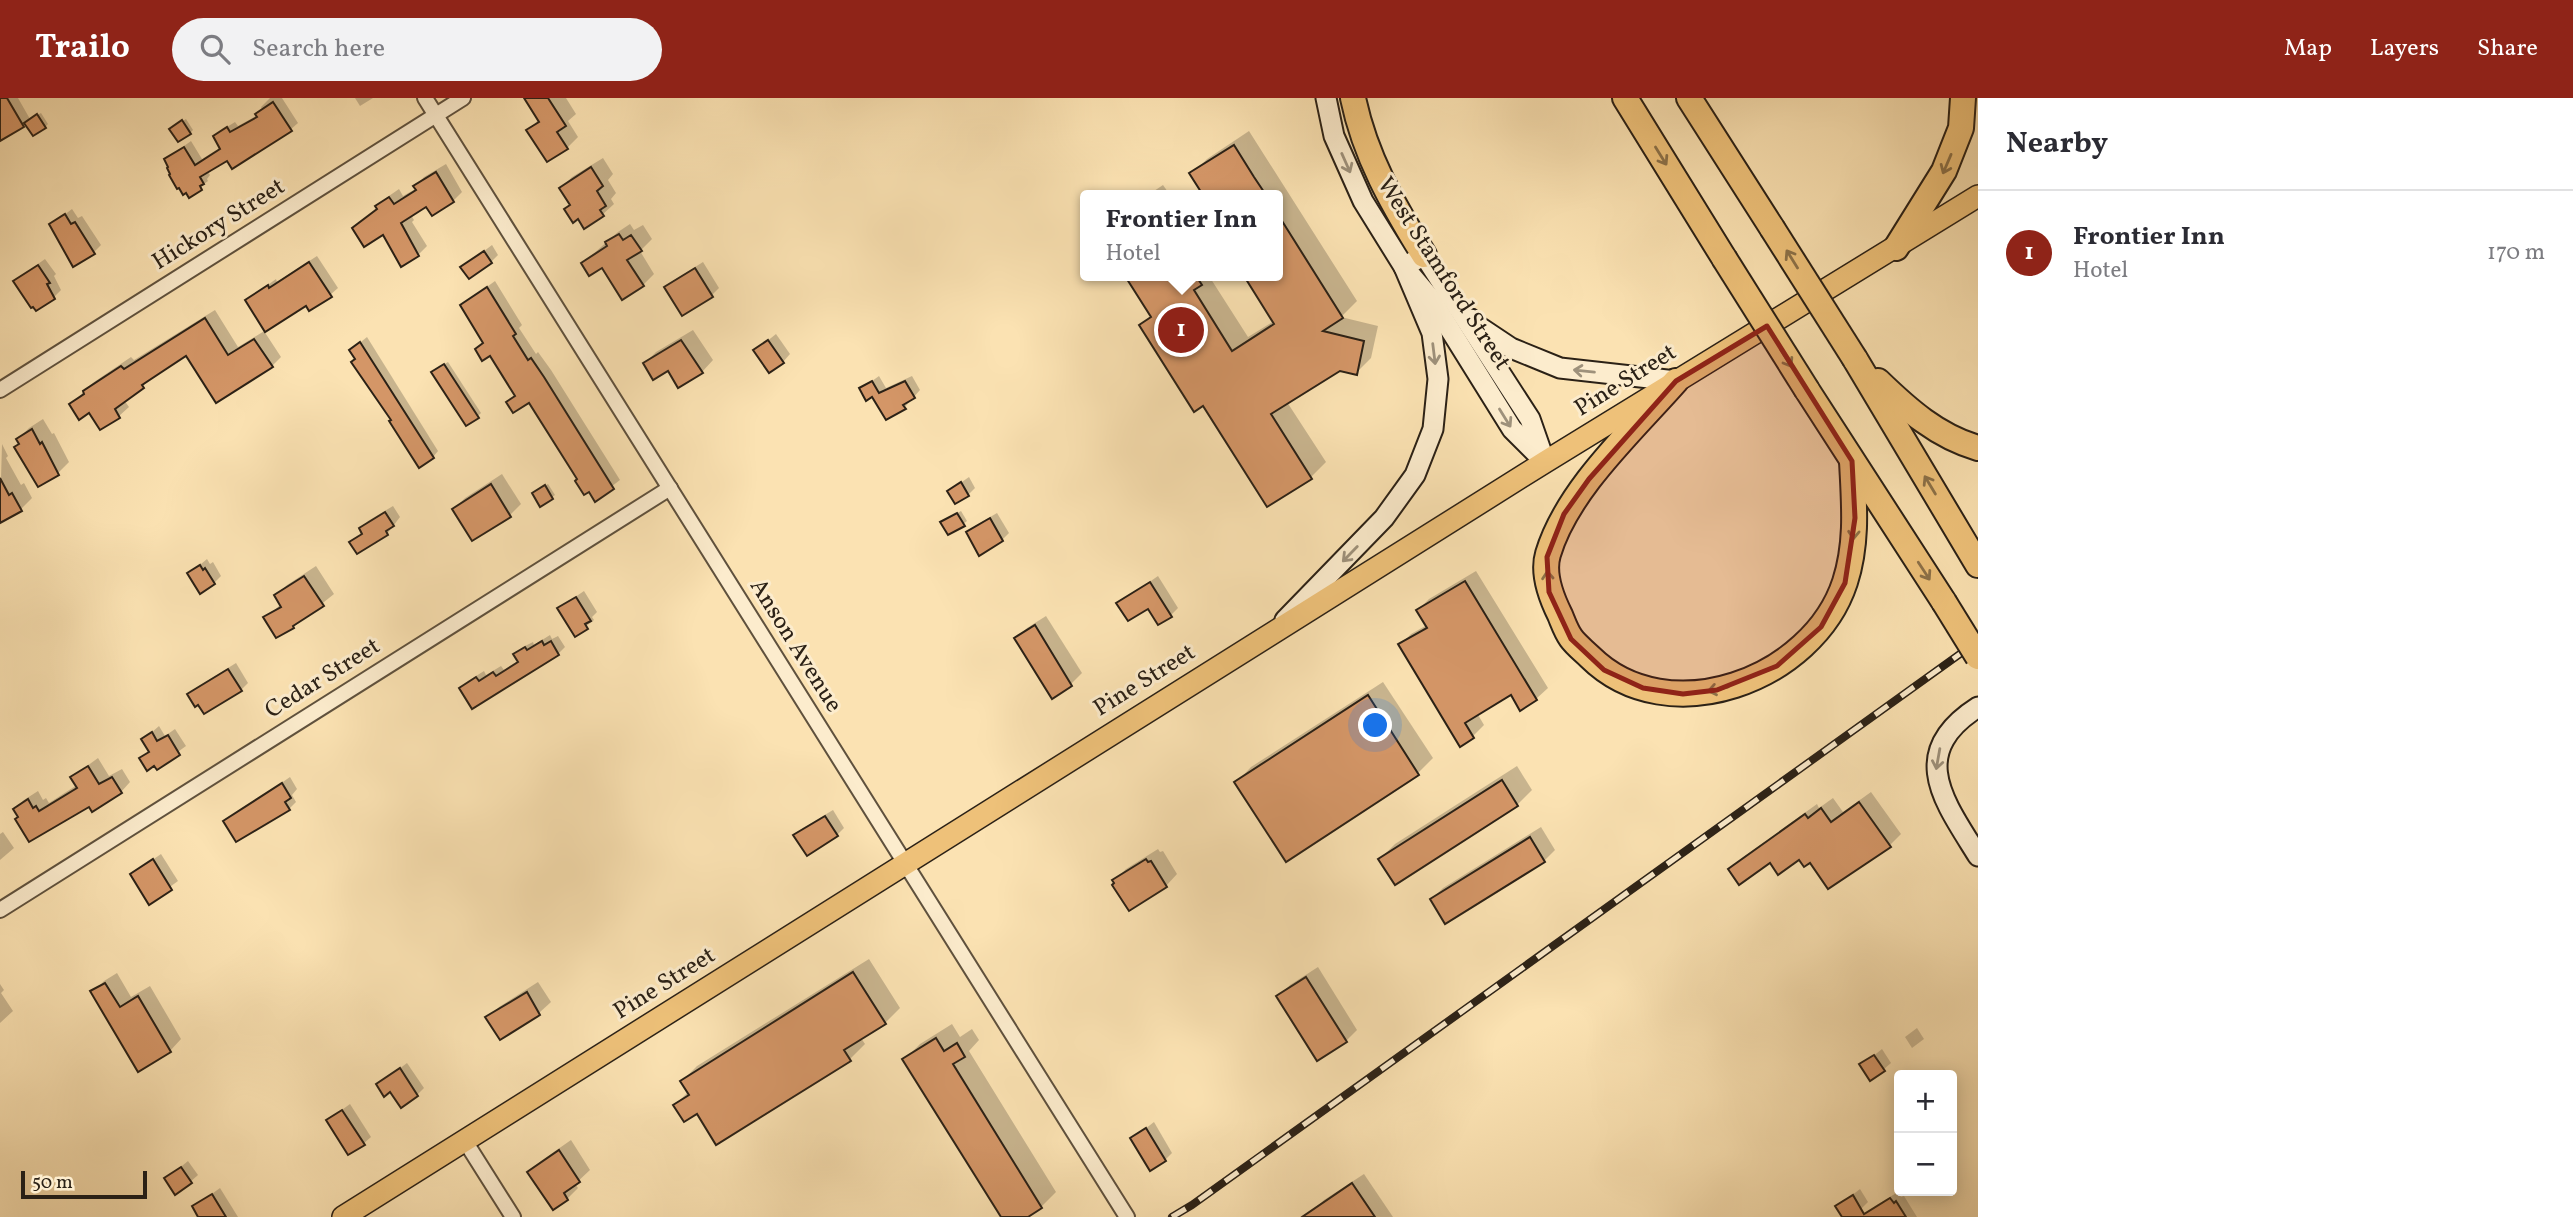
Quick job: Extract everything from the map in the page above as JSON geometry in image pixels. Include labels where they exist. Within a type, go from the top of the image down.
[{"type":"highway","points":[[1353,98],[1364,143],[1414,261]]},
{"type":"highway","points":[[1625,98],[1978,657]]},
{"type":"highway","points":[[1689,98],[1855,359],[1978,565]]},
{"type":"highway","points":[[1896,248],[1944,171],[1961,128],[1963,98]]},
{"type":"highway","points":[[1855,359],[1909,412],[1955,440],[1978,448]]},
{"type":"highway","points":[[1676,381],[1589,479],[1564,514],[1547,557],[1549,592],[1571,639],[1604,670],[1623,679],[1643,688],[1683,694],[1717,690],[1757,677],[1802,647],[1827,618],[1845,583],[1853,552],[1853,461]]},
{"type":"main road","name":"West Stamford Street","points":[[1326,98],[1334,136],[1363,201],[1414,261],[1431,299],[1512,429],[1545,462]]},
{"type":"main road","name":"Pine Street","points":[[344,1217],[1545,462],[1978,196]]},
{"type":"main road","points":[[1414,261],[1478,326],[1511,348],[1560,368],[1676,381]]},
{"type":"main road","points":[[1272,633],[1384,518],[1415,475],[1433,429],[1438,379],[1432,333],[1414,261]]},
{"type":"main road","points":[[1446,291],[1530,419],[1545,462]]},
{"type":"main road","points":[[1978,707],[1953,725],[1940,745],[1935,774],[1951,812],[1978,856]]},
{"type":"street","name":"Anson Avenue","points":[[425,98],[1127,1217]]},
{"type":"street","name":"Hickory Street","points":[[0,390],[463,98]]},
{"type":"street","name":"Cedar Street","points":[[0,910],[670,488]]},
{"type":"street","points":[[465,1142],[513,1217]]},
{"type":"highlighted area","points":[[1767,326],[1852,461],[1855,518],[1845,583],[1821,627],[1777,666],[1717,690],[1683,694],[1643,688],[1604,670],[1571,639],[1549,592],[1547,557],[1564,514],[1589,479],[1676,381]]},
{"type":"building","points":[[0,98],[7,98],[24,127],[0,141]]},
{"type":"building","points":[[524,98],[548,98],[566,126],[557,132],[568,149],[547,162],[526,130],[539,122]]},
{"type":"building","points":[[273,102],[292,131],[232,169],[227,161],[200,177],[204,184],[200,186],[202,190],[189,198],[186,193],[183,195],[179,188],[177,189],[164,159],[184,147],[195,165],[220,149],[213,136],[227,127],[230,132],[257,117],[255,114]]},
{"type":"building","points":[[37,114],[46,128],[33,136],[24,123]]},
{"type":"building","points":[[182,120],[191,134],[178,142],[169,129]]},
{"type":"building","points":[[1234,145],[1263,190],[1200,190],[1189,173]]},
{"type":"building","points":[[591,167],[603,186],[597,191],[606,206],[600,210],[604,216],[584,229],[578,219],[573,223],[564,209],[570,205],[559,188]]},
{"type":"building","points":[[436,172],[454,202],[432,216],[426,207],[401,223],[419,256],[401,267],[383,235],[364,247],[352,228],[377,209],[375,206],[389,197],[394,204],[416,190],[413,186]]},
{"type":"building","points":[[65,214],[71,224],[75,222],[95,254],[73,267],[49,224]]},
{"type":"building","points":[[1283,223],[1343,318],[1323,331],[1364,341],[1357,375],[1340,371],[1271,414],[1312,479],[1267,507],[1203,406],[1194,412],[1139,325],[1151,317],[1128,281],[1199,281],[1202,285],[1194,290],[1232,351],[1274,324],[1247,281],[1283,281]]},
{"type":"building","points":[[619,234],[623,240],[631,235],[642,251],[627,260],[644,286],[622,300],[602,268],[589,276],[581,263],[607,246],[605,242]]},
{"type":"building","points":[[484,251],[492,263],[469,279],[460,267]]},
{"type":"building","points":[[309,262],[332,297],[309,311],[306,306],[265,332],[245,300]]},
{"type":"building","points":[[38,265],[50,283],[47,284],[55,299],[36,311],[31,308],[13,281]]},
{"type":"building","points":[[695,268],[713,297],[682,316],[664,287]]},
{"type":"building","points":[[487,287],[516,334],[513,336],[528,360],[531,358],[544,377],[614,489],[595,502],[589,492],[584,495],[575,481],[577,479],[529,403],[513,413],[506,402],[515,396],[490,356],[482,361],[475,349],[483,343],[460,305]]},
{"type":"building","points":[[205,318],[228,355],[254,339],[273,367],[216,403],[186,356],[142,385],[144,388],[115,409],[120,418],[100,430],[89,413],[79,420],[69,404],[84,394],[83,391],[121,366],[124,369]]},
{"type":"building","points":[[681,340],[703,373],[678,388],[668,371],[653,380],[643,363]]},
{"type":"building","points":[[768,340],[784,363],[769,373],[753,350]]},
{"type":"building","points":[[360,342],[434,458],[419,468],[389,421],[391,420],[351,362],[355,359],[349,350]]},
{"type":"building","points":[[444,364],[479,418],[466,426],[431,372]]},
{"type":"building","points":[[872,381],[879,393],[905,381],[915,398],[903,405],[906,409],[886,420],[872,397],[866,401],[859,388]]},
{"type":"building","points":[[32,429],[59,475],[38,487],[14,447],[19,444],[16,439]]},
{"type":"building","points":[[0,478],[22,511],[0,523]]},
{"type":"building","points":[[961,482],[969,496],[955,504],[947,491]]},
{"type":"building","points":[[491,484],[511,517],[472,541],[452,509]]},
{"type":"building","points":[[545,485],[553,499],[540,507],[532,493]]},
{"type":"building","points":[[385,512],[394,526],[386,531],[388,535],[357,554],[349,542],[362,534],[359,528]]},
{"type":"building","points":[[957,513],[965,526],[948,535],[940,522]]},
{"type":"building","points":[[990,518],[1003,541],[979,556],[966,532]]},
{"type":"building","points":[[200,565],[215,584],[200,594],[187,573]]},
{"type":"building","points":[[304,576],[324,606],[276,638],[263,617],[281,607],[274,595]]},
{"type":"building","points":[[1465,581],[1537,700],[1520,711],[1511,695],[1465,723],[1474,738],[1460,747],[1398,644],[1427,628],[1416,610]]},
{"type":"building","points":[[1150,582],[1172,617],[1158,625],[1148,609],[1128,621],[1116,603]]},
{"type":"building","points":[[576,597],[591,621],[585,624],[588,629],[575,637],[557,608]]},
{"type":"building","points":[[1035,625],[1072,686],[1052,699],[1014,638]]},
{"type":"building","points":[[542,641],[544,645],[551,641],[559,655],[472,709],[459,688],[476,677],[479,681],[493,672],[496,676],[518,662],[513,654]]},
{"type":"building","points":[[228,669],[242,691],[204,714],[198,705],[195,707],[187,694]]},
{"type":"building","points":[[1368,695],[1419,775],[1286,862],[1234,782]]},
{"type":"building","points":[[152,732],[157,741],[168,735],[180,755],[157,770],[154,766],[147,771],[139,758],[149,752],[141,739]]},
{"type":"building","points":[[88,766],[99,784],[112,777],[122,793],[92,812],[89,807],[29,842],[15,819],[18,817],[13,809],[28,799],[33,808],[36,806],[39,811],[77,788],[70,777]]},
{"type":"building","points":[[1502,780],[1518,806],[1395,885],[1378,859]]},
{"type":"building","points":[[282,783],[291,798],[285,802],[290,810],[236,842],[223,821]]},
{"type":"building","points":[[1859,802],[1891,847],[1828,889],[1810,863],[1804,867],[1799,860],[1778,875],[1770,863],[1739,885],[1728,869],[1805,814],[1808,818],[1821,808],[1831,822]]},
{"type":"building","points":[[825,816],[838,836],[807,856],[793,835]]},
{"type":"building","points":[[1530,837],[1545,862],[1445,924],[1430,899]]},
{"type":"building","points":[[153,859],[172,890],[149,905],[130,874]]},
{"type":"building","points":[[1146,859],[1151,861],[1167,887],[1129,911],[1112,885],[1112,880]]},
{"type":"building","points":[[853,972],[886,1024],[844,1050],[851,1061],[716,1145],[697,1114],[684,1122],[673,1105],[689,1095],[680,1081]]},
{"type":"building","points":[[1306,977],[1347,1042],[1317,1061],[1276,996]]},
{"type":"building","points":[[105,983],[120,1007],[138,996],[171,1052],[138,1072],[90,991]]},
{"type":"building","points":[[527,992],[540,1015],[500,1040],[485,1017]]},
{"type":"building","points":[[936,1038],[944,1051],[957,1043],[965,1057],[953,1064],[1042,1208],[1028,1217],[1001,1217],[902,1059]]},
{"type":"building","points":[[1874,1055],[1885,1071],[1870,1081],[1859,1064]]},
{"type":"building","points":[[400,1068],[418,1096],[401,1108],[390,1092],[384,1097],[376,1084]]},
{"type":"building","points":[[342,1110],[365,1145],[348,1155],[326,1120]]},
{"type":"building","points":[[1146,1128],[1166,1161],[1150,1171],[1130,1138]]},
{"type":"building","points":[[559,1150],[580,1182],[564,1193],[568,1200],[553,1210],[527,1172]]},
{"type":"building","points":[[181,1167],[192,1183],[175,1195],[164,1178]]},
{"type":"building","points":[[1352,1183],[1375,1217],[1302,1217]]},
{"type":"building","points":[[212,1194],[226,1217],[198,1217],[192,1206]]},
{"type":"building","points":[[1853,1195],[1864,1214],[1890,1198],[1894,1203],[1896,1201],[1906,1217],[1842,1217],[1835,1206]]},
{"type":"railway","points":[[1172,1217],[1978,641]]},
{"type":"place","name":"Frontier Inn","points":[[1181,330]]}]
